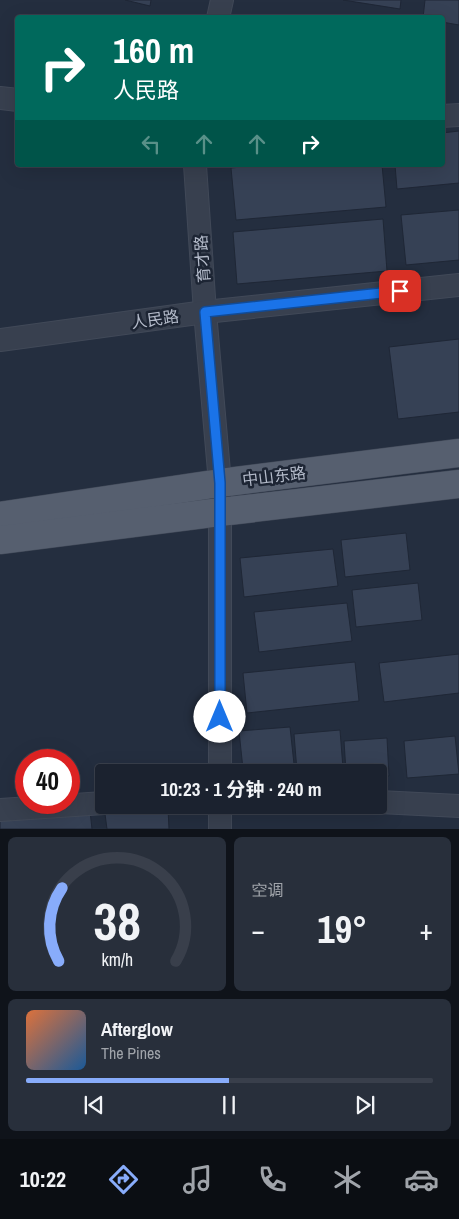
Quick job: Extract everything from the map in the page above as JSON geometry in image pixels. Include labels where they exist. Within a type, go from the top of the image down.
[{"type":"main road","name":"中山东路","points":[[0,516],[220,483],[459,453]]},
{"type":"main road","name":"中山东路","points":[[0,540],[459,484]]},
{"type":"street","points":[[219,15],[222,0]]},
{"type":"street","points":[[0,98],[15,100]]},
{"type":"street","points":[[445,116],[459,115]]},
{"type":"street","name":"育才路","points":[[195,167],[205,312],[220,483],[220,764]]},
{"type":"street","name":"人民路","points":[[0,340],[205,312],[459,285]]},
{"type":"street","points":[[387,802],[459,806]]},
{"type":"street","points":[[0,810],[95,804]]},
{"type":"street","points":[[220,814],[220,829]]},
{"type":"building","points":[[125,0],[151,0],[150,6]]},
{"type":"building","points":[[343,0],[401,0],[400,9]]},
{"type":"building","points":[[425,0],[459,0],[459,25],[445,23],[445,15],[423,15]]},
{"type":"building","points":[[459,131],[459,183],[397,189],[395,167],[445,167],[445,133]]},
{"type":"building","points":[[382,167],[386,207],[236,220],[231,168]]},
{"type":"building","points":[[459,210],[459,260],[406,265],[401,215]]},
{"type":"building","points":[[383,219],[387,271],[237,284],[233,232]]},
{"type":"building","points":[[459,339],[459,412],[398,419],[389,347]]},
{"type":"building","points":[[406,533],[410,570],[345,577],[341,540]]},
{"type":"building","points":[[333,549],[338,586],[244,597],[240,558]]},
{"type":"building","points":[[418,583],[422,620],[356,627],[352,590]]},
{"type":"building","points":[[347,603],[352,641],[259,652],[254,612]]},
{"type":"building","points":[[459,654],[459,693],[384,702],[379,663]]},
{"type":"building","points":[[355,662],[359,701],[247,713],[243,673]]},
{"type":"building","points":[[290,727],[294,764],[242,764],[239,731]]},
{"type":"building","points":[[340,730],[343,764],[296,764],[294,734]]},
{"type":"building","points":[[455,736],[459,774],[407,778],[404,741]]},
{"type":"building","points":[[387,738],[389,776],[387,776],[387,764],[345,764],[344,741]]},
{"type":"building","points":[[90,811],[92,829],[0,829],[0,820],[80,814],[80,812]]},
{"type":"building","points":[[105,814],[168,814],[169,829],[107,829]]},
{"type":"route","points":[[220,717],[220,483],[205,312],[400,291]]}]
